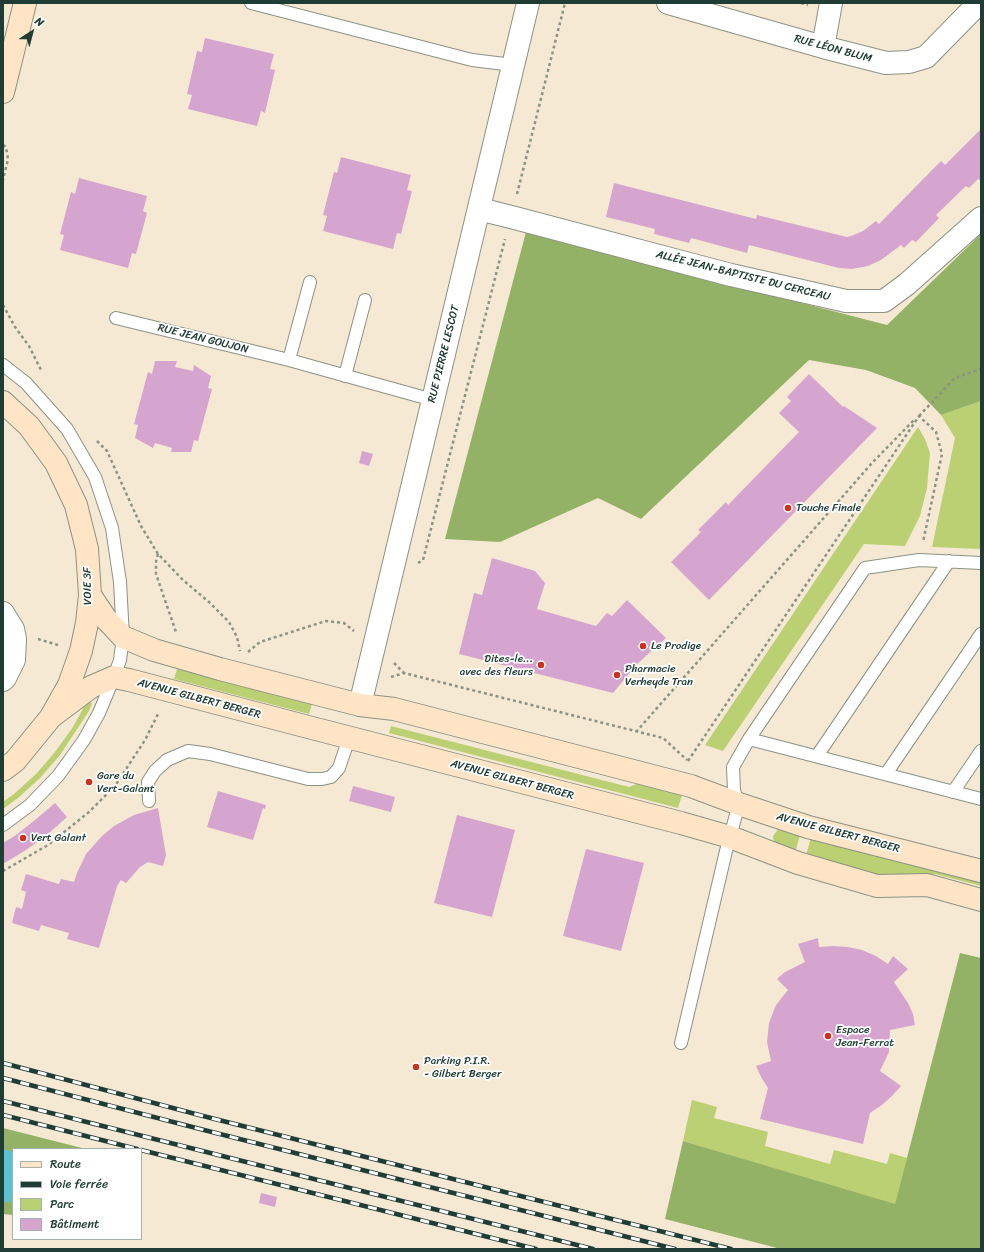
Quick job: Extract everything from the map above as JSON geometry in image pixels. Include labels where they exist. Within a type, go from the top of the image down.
[{"type":"street","points":[[3,92],[25,3]]},
{"type":"street","name":"RUE PIERRE LESCOT","points":[[362,695],[528,3]]},
{"type":"street","name":"RUE LÉON BLUM","points":[[668,3],[823,47],[886,63],[909,62],[926,56],[979,3]]},
{"type":"street","points":[[823,47],[831,3]]},
{"type":"street","name":"ALLÉE JEAN-BAPTISTE DU CERCEAU","points":[[479,209],[731,275],[846,301],[884,301],[907,284],[981,218]]},
{"type":"street","name":"VOIE 3F","points":[[3,402],[29,426],[56,463],[76,505],[87,549],[90,595],[87,623],[81,651],[69,685],[51,717],[15,761],[3,770]]},
{"type":"street","name":"AVENUE GILBERT BERGER","points":[[90,595],[106,619],[123,637],[154,650],[220,669],[362,695],[394,709],[691,786],[808,827],[981,871]]},
{"type":"street","points":[[3,613],[13,629],[15,639],[14,660],[3,680]]},
{"type":"street","points":[[51,717],[91,687],[114,677]]},
{"type":"street","name":"AVENUE GILBERT BERGER","points":[[114,677],[673,821],[730,837],[798,863],[877,886],[928,885],[981,900]]},
{"type":"street","points":[[349,738],[362,695]]},
{"type":"lane","points":[[251,3],[472,60],[513,65]]},
{"type":"lane","points":[[289,360],[310,282]]},
{"type":"lane","points":[[345,376],[365,300]]},
{"type":"lane","name":"RUE JEAN GOUJON","points":[[116,318],[289,360],[432,400]]},
{"type":"lane","points":[[3,365],[26,383],[67,429],[95,477],[112,528],[120,582],[123,637],[120,660],[114,677],[84,740],[58,776],[30,805],[3,825]]},
{"type":"lane","points":[[681,1042],[739,804],[734,791],[733,767],[750,739],[865,568],[918,560],[981,562]]},
{"type":"lane","points":[[817,756],[949,561]]},
{"type":"lane","points":[[886,774],[981,634]]},
{"type":"lane","points":[[149,801],[148,782],[155,772],[167,760],[188,751],[210,754],[308,779],[322,779],[331,777],[339,768],[349,738]]},
{"type":"lane","points":[[750,739],[981,799]]},
{"type":"lane","points":[[953,792],[981,751]]},
{"type":"path","points":[[390,580],[423,560],[565,3]]},
{"type":"path","points":[[3,145],[6,147],[8,159],[3,180]]},
{"type":"path","points":[[636,732],[872,463],[955,378],[981,369]]},
{"type":"path","points":[[918,560],[929,517],[942,454],[936,432],[919,416]]},
{"type":"path","points":[[688,761],[919,416]]},
{"type":"path","points":[[177,634],[156,574],[156,561],[158,554],[183,580],[209,602],[229,622],[237,637],[242,657]]},
{"type":"path","points":[[248,652],[260,642],[326,621],[344,624],[374,646],[404,672],[663,738],[691,765]]},
{"type":"path","points":[[31,637],[61,645]]},
{"type":"path","points":[[362,695],[404,672]]},
{"type":"path","points":[[3,871],[48,845],[89,812],[115,786],[146,740],[162,707]]},
{"type":"green space","points":[[526,232],[887,325],[981,234],[981,401],[941,415],[915,388],[866,370],[809,360],[641,519],[598,498],[500,542],[445,539]]},
{"type":"green space","points":[[981,401],[981,549],[932,547],[955,438],[941,415]]},
{"type":"green space","points":[[918,427],[925,439],[930,453],[927,488],[920,516],[905,546],[864,544],[723,751],[705,745]]},
{"type":"green space","points":[[177,669],[312,704],[309,714],[174,679]]},
{"type":"green space","points":[[89,700],[92,704],[89,711],[60,755],[40,778],[18,798],[3,809],[3,802],[36,774],[55,752],[73,727],[87,701]]},
{"type":"green space","points":[[391,726],[629,787],[644,781],[683,792],[678,808],[389,733]]},
{"type":"green space","points":[[779,828],[801,832],[794,856],[774,846],[773,836]]},
{"type":"green space","points":[[812,834],[981,878],[981,886],[935,874],[920,875],[890,881],[805,859]]},
{"type":"green space","points":[[960,953],[981,958],[981,1249],[781,1249],[665,1219],[683,1141],[895,1204]]},
{"type":"green space","points":[[692,1100],[717,1107],[714,1118],[768,1132],[765,1146],[830,1164],[834,1150],[887,1164],[890,1153],[907,1158],[895,1205],[683,1141]]},
{"type":"green space","points":[[3,1128],[82,1148],[12,1148],[12,1215],[3,1214]]},
{"type":"water","points":[[3,1149],[12,1152],[12,1194],[10,1203],[3,1201]]},
{"type":"building","points":[[205,38],[274,54],[270,69],[275,70],[265,113],[261,111],[257,126],[188,109],[192,95],[187,94],[197,51],[202,52]]},
{"type":"building","points":[[981,129],[981,181],[978,179],[969,188],[966,186],[936,215],[939,218],[916,242],[912,240],[904,248],[901,245],[881,260],[868,266],[852,269],[839,268],[749,245],[747,253],[691,238],[689,243],[654,234],[655,229],[606,217],[614,183],[756,219],[757,215],[847,237],[863,231],[876,221],[879,224],[941,161],[945,165]]},
{"type":"building","points":[[341,157],[411,175],[407,190],[412,191],[401,234],[397,233],[393,249],[323,231],[327,216],[323,215],[334,172],[337,173]]},
{"type":"building","points":[[79,178],[147,196],[143,211],[147,213],[136,254],[132,253],[128,268],[60,250],[64,235],[60,234],[71,192],[75,194]]},
{"type":"building","points":[[155,361],[177,361],[175,367],[193,371],[194,365],[211,376],[208,388],[212,389],[198,441],[194,440],[191,452],[171,452],[172,448],[155,443],[153,448],[135,438],[138,425],[134,424],[148,372],[152,374]]},
{"type":"building","points":[[809,374],[843,407],[844,406],[877,428],[709,600],[671,562],[701,532],[698,530],[726,502],[728,505],[799,432],[779,413],[791,401],[787,397]]},
{"type":"building","points":[[362,451],[373,454],[369,466],[359,463]]},
{"type":"building","points":[[492,558],[535,571],[545,583],[537,609],[596,626],[607,613],[612,616],[627,600],[666,638],[637,664],[613,693],[459,654],[474,593],[482,595]]},
{"type":"building","points":[[353,786],[395,797],[391,812],[349,801]]},
{"type":"building","points":[[218,791],[266,805],[265,809],[263,808],[253,840],[207,827]]},
{"type":"building","points":[[55,803],[67,817],[47,835],[3,864],[3,843],[16,835]]},
{"type":"building","points":[[158,808],[166,855],[163,866],[148,862],[140,867],[126,883],[121,880],[117,886],[99,948],[67,939],[69,933],[41,925],[39,931],[12,923],[16,907],[22,909],[26,892],[21,890],[26,874],[59,884],[61,879],[74,882],[86,854],[102,836],[114,826],[134,815]]},
{"type":"building","points":[[457,815],[515,830],[492,917],[434,903]]},
{"type":"building","points":[[586,849],[644,863],[621,951],[563,936]]},
{"type":"building","name":"Espace Jean-Ferrat","points":[[818,938],[819,947],[834,946],[862,950],[876,956],[888,964],[893,956],[908,969],[894,982],[908,1003],[913,1014],[915,1025],[890,1030],[889,1052],[880,1071],[901,1086],[882,1105],[870,1113],[863,1144],[760,1119],[768,1088],[756,1066],[771,1061],[767,1042],[769,1023],[776,1005],[788,990],[777,979],[785,972],[805,962],[798,944]]},
{"type":"building","points":[[261,1193],[277,1197],[275,1207],[259,1203]]},
{"type":"railway","points":[[3,1063],[203,1116],[731,1249]]},
{"type":"railway","points":[[3,1078],[675,1249]]},
{"type":"railway","points":[[3,1101],[593,1249]]},
{"type":"railway","points":[[3,1115],[133,1148]]},
{"type":"railway","points":[[142,1150],[536,1249]]},
{"type":"place","name":"Touche Finale","points":[[788,508]]},
{"type":"place","name":"Le Prodige","points":[[643,646]]},
{"type":"place","name":"Dites-le... avec des fleurs","points":[[541,665]]},
{"type":"place","name":"Pharmacie Verheyde Tran","points":[[617,675]]},
{"type":"place","name":"Gare du Vert-Galant","points":[[89,782]]},
{"type":"place","name":"Vert Galant","points":[[23,838]]},
{"type":"place","name":"Espace Jean-Ferrat","points":[[828,1036]]},
{"type":"place","name":"Parking P.I.R. - Gilbert Berger","points":[[416,1067]]}]
